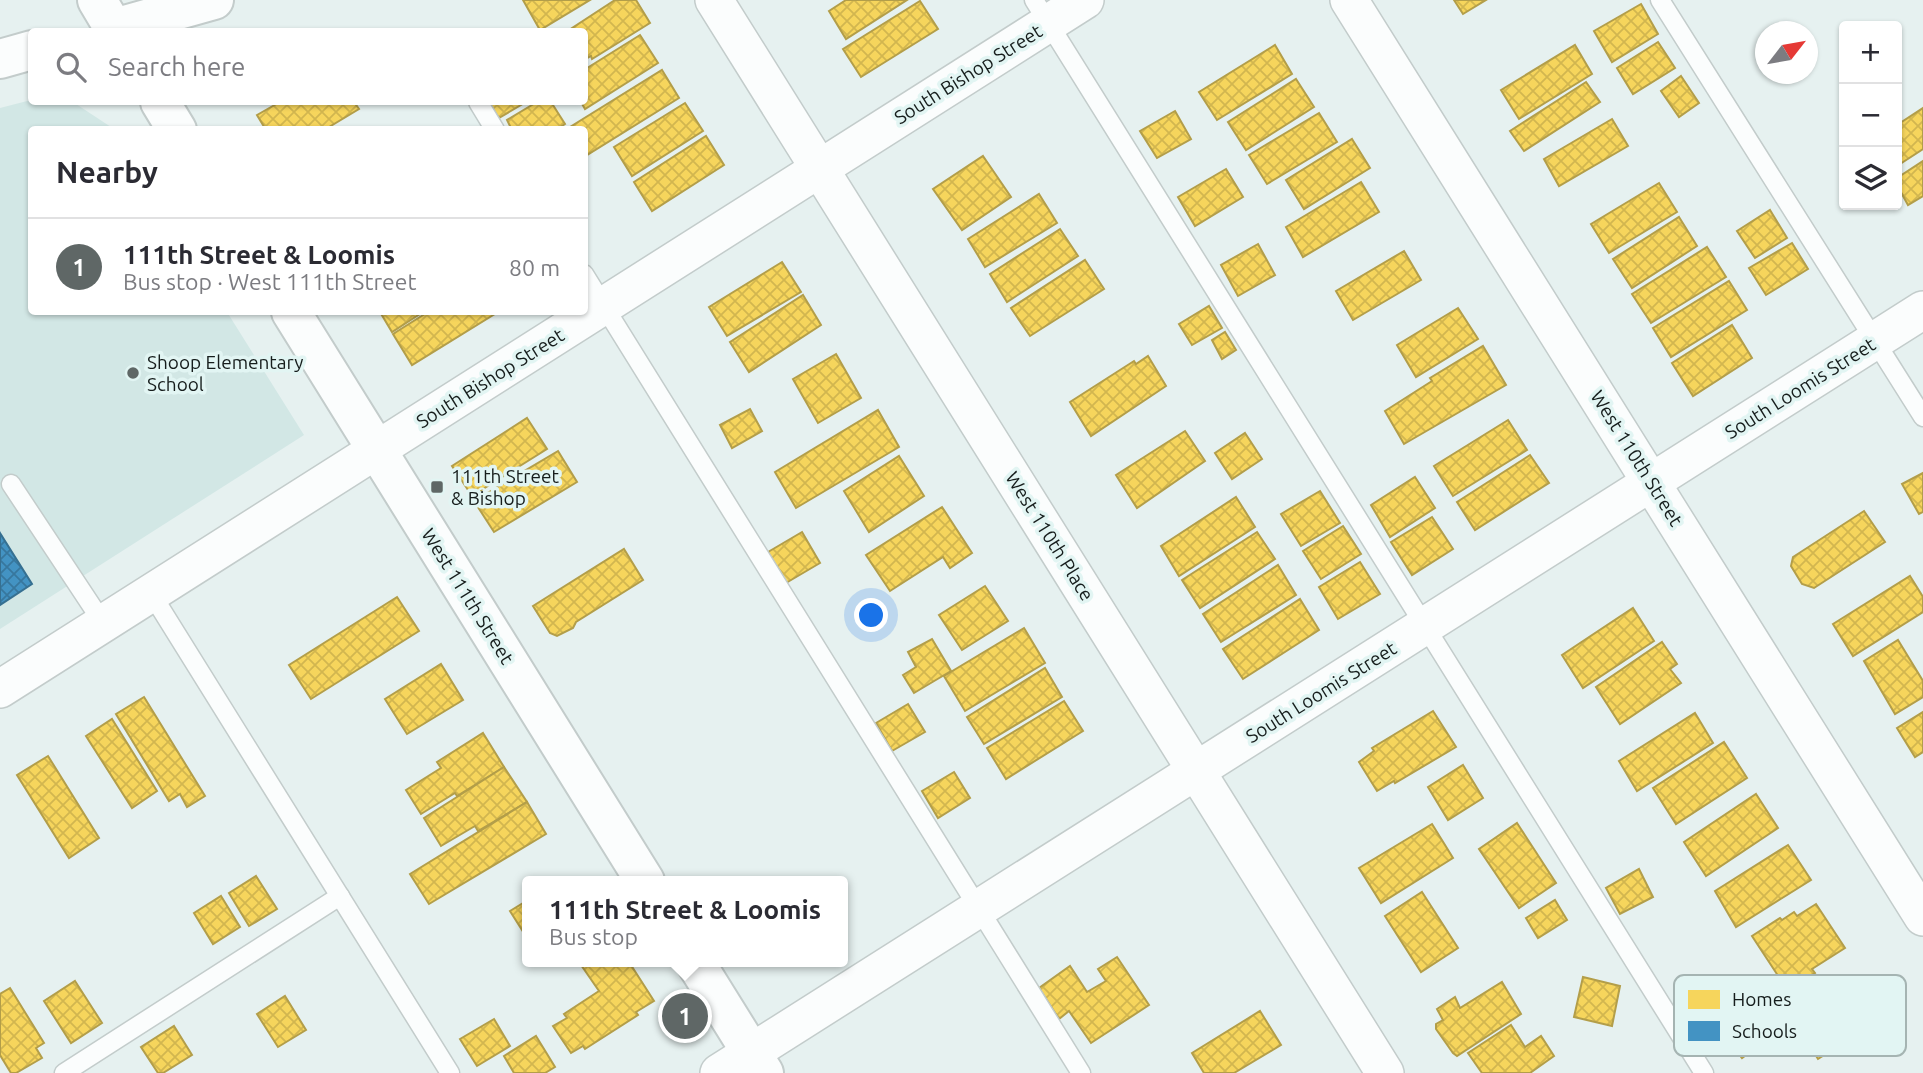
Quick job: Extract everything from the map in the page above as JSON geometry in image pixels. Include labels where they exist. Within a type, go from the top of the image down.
[{"type":"main road","points":[[106,19],[214,0]]},
{"type":"main road","points":[[0,59],[28,51]]},
{"type":"main road","points":[[162,105],[175,126]]},
{"type":"main road","name":"West 111th Street","points":[[292,315],[642,876]]},
{"type":"main road","points":[[698,967],[758,1063]]},
{"type":"street","name":"West 110th Place","points":[[714,0],[1385,1073]]},
{"type":"street","name":"South Bishop Street","points":[[0,689],[820,168],[1041,12],[1086,0]]},
{"type":"street","name":"West 110th Street","points":[[1349,0],[1923,917]]},
{"type":"street","name":"South Loomis Street","points":[[719,1073],[758,1063],[979,908],[1923,310]]},
{"type":"lane","points":[[1660,0],[1923,417]]},
{"type":"lane","points":[[1041,12],[1674,1025]]},
{"type":"lane","points":[[480,105],[493,126]]},
{"type":"lane","points":[[588,280],[1081,1073]]},
{"type":"lane","points":[[11,484],[103,623]]},
{"type":"lane","points":[[151,593],[450,1073]]},
{"type":"lane","points":[[64,1073],[340,896]]},
{"type":"lane","points":[[1693,1056],[1704,1073]]},
{"type":"shaded area","name":"Shoop Elementary School","points":[[28,101],[28,105],[78,105],[109,126],[28,126],[28,315],[229,315],[304,435],[0,629],[0,108]]},
{"type":"building: Homes","points":[[523,0],[590,0],[543,28],[539,28]]},
{"type":"building: Homes","points":[[615,0],[636,0],[650,23],[592,59],[591,56],[588,58],[588,28],[572,28]]},
{"type":"building: Homes","points":[[846,0],[907,0],[846,39],[829,11]]},
{"type":"building: Homes","points":[[1454,0],[1486,0],[1463,14]]},
{"type":"building: Homes","points":[[920,1],[938,29],[861,77],[843,49]]},
{"type":"building: Homes","points":[[1641,4],[1658,34],[1612,62],[1594,31]]},
{"type":"building: Homes","points":[[640,35],[658,63],[585,109],[583,105],[588,105],[588,68]]},
{"type":"building: Homes","points":[[1658,42],[1675,68],[1633,94],[1617,68]]},
{"type":"building: Homes","points":[[1275,45],[1292,74],[1217,120],[1199,92]]},
{"type":"building: Homes","points":[[1575,45],[1592,74],[1519,119],[1501,90]]},
{"type":"building: Homes","points":[[662,70],[679,98],[588,154],[588,126],[572,126]]},
{"type":"building: Homes","points":[[1681,76],[1699,103],[1679,117],[1661,91]]},
{"type":"building: Homes","points":[[1296,79],[1314,107],[1246,150],[1228,122]]},
{"type":"building: Homes","points":[[1586,82],[1600,102],[1524,151],[1510,131]]},
{"type":"building: Homes","points":[[685,103],[703,131],[632,176],[614,147]]},
{"type":"building: Homes","points":[[275,105],[356,105],[359,109],[331,126],[264,126],[257,115]]},
{"type":"building: Homes","points":[[490,105],[521,105],[499,118]]},
{"type":"building: Homes","points":[[532,105],[553,105],[565,124],[510,126],[507,120]]},
{"type":"building: Homes","points":[[1923,108],[1923,149],[1902,163],[1902,147],[1902,122]]},
{"type":"building: Homes","points":[[1175,111],[1191,139],[1157,158],[1140,131]]},
{"type":"building: Homes","points":[[1319,113],[1337,142],[1267,184],[1249,155]]},
{"type":"building: Homes","points":[[1612,119],[1628,146],[1559,186],[1544,159]]},
{"type":"building: Homes","points":[[706,136],[724,165],[652,211],[634,182]]},
{"type":"building: Homes","points":[[1352,139],[1370,168],[1304,209],[1286,180]]},
{"type":"building: Homes","points":[[983,156],[1011,197],[962,230],[933,189]]},
{"type":"building: Homes","points":[[1923,161],[1923,196],[1908,205],[1902,194],[1902,175]]},
{"type":"building: Homes","points":[[1226,169],[1243,197],[1195,226],[1178,197]]},
{"type":"building: Homes","points":[[1361,182],[1379,212],[1303,257],[1286,227]]},
{"type":"building: Homes","points":[[1659,183],[1677,212],[1609,253],[1591,224]]},
{"type":"building: Homes","points":[[1039,194],[1057,223],[985,267],[968,239]]},
{"type":"building: Homes","points":[[1770,210],[1787,238],[1755,258],[1737,231]]},
{"type":"building: Homes","points":[[1679,217],[1697,246],[1632,288],[1613,259]]},
{"type":"building: Homes","points":[[1060,229],[1078,256],[1007,302],[990,274]]},
{"type":"building: Homes","points":[[1792,243],[1808,269],[1766,295],[1749,268]]},
{"type":"building: Homes","points":[[1258,244],[1275,275],[1238,296],[1221,265]]},
{"type":"building: Homes","points":[[1707,247],[1726,277],[1651,323],[1632,294]]},
{"type":"building: Homes","points":[[1404,251],[1421,280],[1353,320],[1336,291]]},
{"type":"building: Homes","points":[[1085,260],[1104,289],[1030,336],[1011,308]]},
{"type":"building: Homes","points":[[782,262],[801,292],[727,336],[709,307]]},
{"type":"building: Homes","points":[[1729,281],[1747,310],[1671,357],[1653,328]]},
{"type":"building: Homes","points":[[803,295],[821,325],[749,372],[730,342]]},
{"type":"building: Homes","points":[[1209,306],[1222,328],[1192,345],[1179,324]]},
{"type":"building: Homes","points":[[1458,308],[1478,339],[1416,377],[1397,345]]},
{"type":"building: Homes","points":[[382,315],[418,315],[392,332]]},
{"type":"building: Homes","points":[[423,315],[493,315],[412,365],[393,334]]},
{"type":"building: Homes","points":[[1732,325],[1752,358],[1693,396],[1672,363]]},
{"type":"building: Homes","points":[[1225,332],[1236,350],[1222,359],[1212,340]]},
{"type":"building: Homes","points":[[1483,346],[1506,385],[1404,444],[1385,411],[1432,381],[1430,378]]},
{"type":"building: Homes","points":[[836,354],[861,398],[818,423],[793,379]]},
{"type":"building: Homes","points":[[1148,356],[1166,386],[1091,436],[1070,402],[1134,361],[1136,364]]},
{"type":"building: Homes","points":[[750,409],[762,431],[732,448],[720,425]]},
{"type":"building: Homes","points":[[878,410],[899,447],[796,508],[775,472]]},
{"type":"building: Homes","points":[[527,418],[547,449],[472,496],[452,466]]},
{"type":"building: Homes","points":[[1508,420],[1527,450],[1453,496],[1434,466]]},
{"type":"building: Homes","points":[[1185,431],[1205,461],[1137,508],[1116,475]]},
{"type":"building: Homes","points":[[1245,433],[1262,459],[1232,479],[1215,453]]},
{"type":"building: Homes","points":[[558,451],[577,482],[494,532],[474,501]]},
{"type":"building: Homes","points":[[1530,455],[1549,483],[1475,530],[1457,502]]},
{"type":"building: Homes","points":[[899,456],[924,496],[869,532],[844,491]]},
{"type":"building: Homes","points":[[1923,473],[1923,512],[1919,514],[1902,484]]},
{"type":"building: Homes","points":[[1415,477],[1435,508],[1390,537],[1371,505]]},
{"type":"building: Homes","points":[[1320,491],[1340,523],[1301,546],[1281,514]]},
{"type":"building: Homes","points":[[1236,497],[1255,527],[1179,576],[1161,546]]},
{"type":"building: Homes","points":[[942,507],[972,553],[950,568],[943,557],[890,591],[866,555]]},
{"type":"building: Homes","points":[[1864,511],[1885,542],[1814,588],[1802,584],[1791,566],[1793,557]]},
{"type":"building: Homes","points":[[1432,517],[1453,549],[1412,575],[1391,542]]},
{"type":"building: Homes","points":[[1343,526],[1361,554],[1321,579],[1303,551]]},
{"type":"building: Homes","points":[[802,532],[820,563],[786,583],[768,552]]},
{"type":"building: Homes","points":[[1257,532],[1275,559],[1200,608],[1182,580]]},
{"type":"building: Homes","points":[[624,549],[643,580],[576,622],[573,628],[557,636],[550,633],[533,606]]},
{"type":"building: Homes","points":[[1360,562],[1380,594],[1338,619],[1319,587]]},
{"type":"building: Homes","points":[[1278,565],[1296,595],[1221,642],[1203,614]]},
{"type":"building: Homes","points":[[1910,576],[1923,597],[1923,612],[1853,656],[1833,624]]},
{"type":"building: Homes","points":[[985,586],[1008,621],[962,650],[939,615]]},
{"type":"building: Homes","points":[[397,597],[419,631],[311,699],[289,665]]},
{"type":"building: Homes","points":[[1300,599],[1319,630],[1243,679],[1223,649]]},
{"type":"building: Homes","points":[[1633,608],[1654,641],[1583,688],[1562,655]]},
{"type":"building: Homes","points":[[1024,628],[1045,663],[965,711],[944,676]]},
{"type":"building: Homes","points":[[932,639],[951,671],[914,693],[903,675],[916,667],[908,652]]},
{"type":"building: Homes","points":[[1898,640],[1923,681],[1923,697],[1895,714],[1864,661]]},
{"type":"building: Homes","points":[[1662,642],[1677,664],[1670,669],[1681,683],[1620,724],[1596,687]]},
{"type":"building: Homes","points":[[441,664],[463,700],[407,734],[385,699]]},
{"type":"building: Homes","points":[[1045,668],[1062,697],[984,744],[967,717]]},
{"type":"building: Homes","points":[[144,697],[205,796],[187,807],[180,794],[169,801],[116,714]]},
{"type":"building: Homes","points":[[1064,701],[1083,731],[1006,779],[987,748]]},
{"type":"building: Homes","points":[[908,704],[925,732],[892,751],[876,723]]},
{"type":"building: Homes","points":[[1433,711],[1456,747],[1377,791],[1359,762],[1374,751],[1372,748]]},
{"type":"building: Homes","points":[[1923,712],[1923,752],[1915,757],[1897,728]]},
{"type":"building: Homes","points":[[1695,713],[1713,743],[1637,791],[1619,761]]},
{"type":"building: Homes","points":[[112,719],[157,791],[132,808],[86,736]]},
{"type":"building: Homes","points":[[483,733],[504,767],[421,814],[406,790],[441,768],[437,762]]},
{"type":"building: Homes","points":[[1724,742],[1747,778],[1676,824],[1653,788]]},
{"type":"building: Homes","points":[[48,756],[99,838],[69,858],[17,775]]},
{"type":"building: Homes","points":[[1463,765],[1483,798],[1448,820],[1428,787]]},
{"type":"building: Homes","points":[[504,767],[527,802],[478,831],[475,826],[441,846],[424,818]]},
{"type":"building: Homes","points":[[954,772],[970,798],[938,818],[922,791]]},
{"type":"building: Homes","points":[[1756,794],[1778,828],[1706,876],[1684,842]]},
{"type":"building: Homes","points":[[527,802],[546,834],[429,904],[410,874]]},
{"type":"building: Homes","points":[[1517,823],[1556,883],[1519,908],[1479,849]]},
{"type":"building: Homes","points":[[1432,824],[1453,858],[1381,903],[1359,868]]},
{"type":"building: Homes","points":[[1788,845],[1811,880],[1736,927],[1715,891]]},
{"type":"building: Homes","points":[[1639,869],[1653,897],[1620,914],[1606,888]]},
{"type":"building: Homes","points":[[256,876],[277,909],[249,926],[229,893]]},
{"type":"building: Homes","points":[[1422,892],[1458,948],[1421,972],[1385,916]]},
{"type":"building: Homes","points":[[221,896],[240,927],[213,944],[194,913]]},
{"type":"building: Homes","points":[[1555,900],[1567,920],[1538,938],[1526,918]]},
{"type":"building: Homes","points":[[522,904],[522,930],[510,911]]},
{"type":"building: Homes","points":[[1816,904],[1845,948],[1812,969],[1815,973],[1812,975],[1778,975],[1752,936],[1780,918],[1782,920],[1794,912],[1797,916]]},
{"type":"building: Homes","points":[[1117,957],[1149,1005],[1091,1043],[1069,1011],[1059,1019],[1039,988],[1070,966],[1087,992],[1106,981],[1098,969]]},
{"type":"building: Homes","points":[[582,967],[632,967],[654,1001],[636,1012],[638,1015],[585,1049],[583,1046],[571,1053],[553,1026],[567,1018],[564,1014],[599,991]]},
{"type":"building: Homes","points":[[1583,977],[1620,986],[1612,1026],[1574,1017]]},
{"type":"building: Homes","points":[[75,981],[102,1023],[71,1043],[44,1001]]},
{"type":"building: Homes","points":[[1502,982],[1521,1014],[1457,1056],[1436,1029],[1436,1024],[1443,1020],[1437,1009],[1455,997],[1460,1008]]},
{"type":"building: Homes","points":[[10,988],[44,1043],[36,1048],[42,1058],[16,1073],[11,1073],[0,1055],[0,994]]},
{"type":"building: Homes","points":[[285,996],[306,1030],[278,1047],[257,1014]]},
{"type":"building: Homes","points":[[1260,1011],[1281,1045],[1234,1073],[1204,1073],[1192,1053]]},
{"type":"building: Homes","points":[[494,1019],[510,1046],[477,1066],[460,1039]]},
{"type":"building: Homes","points":[[1511,1025],[1525,1047],[1541,1036],[1554,1056],[1530,1073],[1482,1073],[1468,1053]]},
{"type":"building: Homes","points":[[174,1026],[192,1055],[163,1073],[158,1073],[141,1047]]},
{"type":"building: Homes","points":[[536,1036],[555,1067],[545,1073],[514,1073],[504,1056]]},
{"type":"building: Schools","points":[[0,533],[32,584],[0,605]]},
{"type":"place","name":"Shoop Elementary School","points":[[133,373]]},
{"type":"place","name":"111th Street & Bishop","points":[[437,487]]},
{"type":"place","name":"111th Street & Loomis","points":[[685,1016]]}]
